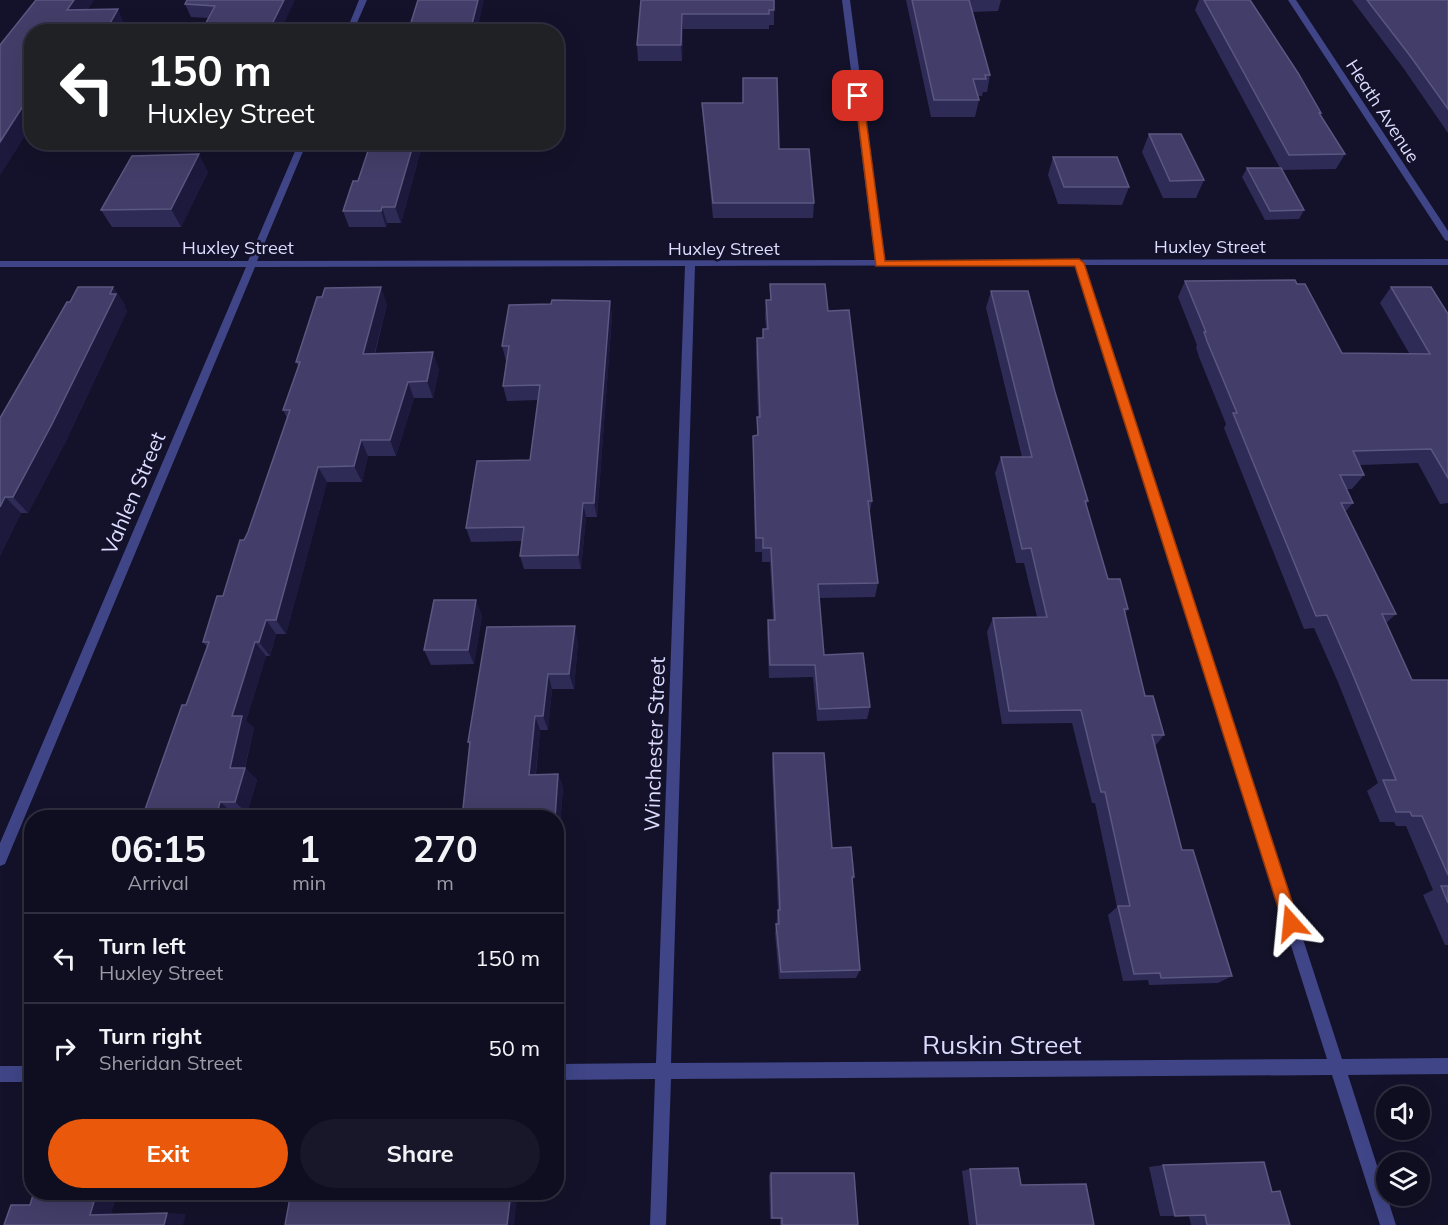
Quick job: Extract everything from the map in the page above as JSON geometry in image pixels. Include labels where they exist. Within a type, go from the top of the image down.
[{"type":"street","points":[[353,24],[363,0]]},
{"type":"street","points":[[846,0],[880,264]]},
{"type":"street","name":"Heath Avenue","points":[[1292,0],[1448,238]]},
{"type":"street","name":"Vahlen Street","points":[[0,859],[300,150]]},
{"type":"street","name":"Huxley Street","points":[[0,264],[1448,262]]},
{"type":"street","points":[[1079,263],[1388,1225]]},
{"type":"street","name":"Winchester Street","points":[[657,1225],[690,264]]},
{"type":"street","name":"Ruskin Street","points":[[564,1072],[1448,1066]]},
{"type":"street","points":[[0,1074],[24,1074]]},
{"type":"building","points":[[36,0],[74,0],[67,10],[118,9],[110,24],[24,24],[24,106],[0,142],[0,45]]},
{"type":"building","points":[[187,0],[284,0],[272,24],[205,24],[215,6],[185,4]]},
{"type":"building","points":[[418,0],[478,0],[472,24],[410,24]]},
{"type":"building","points":[[641,0],[774,0],[774,10],[769,10],[769,14],[682,14],[681,45],[637,45]]},
{"type":"building","points":[[912,0],[969,0],[990,75],[985,75],[986,79],[973,79],[979,100],[934,100]]},
{"type":"building","points":[[1204,0],[1250,0],[1298,73],[1321,113],[1319,113],[1345,154],[1289,155]]},
{"type":"building","points":[[1367,0],[1448,0],[1448,109],[1411,57]]},
{"type":"building","points":[[743,78],[777,78],[779,149],[809,149],[814,203],[713,203],[702,103],[743,103]]},
{"type":"building","points":[[1149,134],[1181,134],[1204,180],[1170,181]]},
{"type":"building","points":[[368,150],[412,150],[395,207],[382,207],[381,211],[343,211],[353,181],[358,181]]},
{"type":"building","points":[[199,154],[171,209],[101,210],[132,156]]},
{"type":"building","points":[[1053,157],[1117,157],[1129,187],[1064,187]]},
{"type":"building","points":[[1247,168],[1281,168],[1304,210],[1270,211]]},
{"type":"building","points":[[1295,280],[1297,284],[1305,284],[1342,353],[1430,354],[1391,287],[1431,287],[1448,314],[1448,478],[1431,449],[1353,451],[1364,475],[1340,475],[1353,503],[1341,503],[1396,614],[1382,614],[1412,680],[1448,680],[1448,875],[1422,816],[1412,816],[1410,812],[1396,812],[1383,780],[1396,780],[1327,615],[1316,616],[1233,413],[1237,413],[1185,281]]},
{"type":"building","points":[[770,284],[825,284],[828,311],[849,310],[872,501],[868,501],[878,583],[818,584],[824,655],[863,653],[870,707],[819,709],[815,665],[770,665],[768,620],[775,620],[771,548],[763,548],[763,538],[756,538],[753,436],[758,435],[757,417],[760,417],[757,338],[763,338],[763,329],[768,329],[766,300],[771,300]]},
{"type":"building","points":[[78,287],[113,287],[110,294],[116,294],[13,497],[5,497],[0,507],[0,418]]},
{"type":"building","points":[[381,287],[363,354],[433,352],[427,381],[408,382],[390,440],[361,440],[354,466],[318,467],[276,620],[266,620],[259,642],[255,642],[232,716],[242,716],[230,768],[245,768],[235,802],[220,802],[218,810],[145,810],[182,705],[186,705],[209,642],[203,642],[217,596],[223,596],[240,540],[244,540],[248,532],[290,410],[283,410],[300,362],[296,362],[317,297],[322,297],[325,288]]},
{"type":"building","points":[[991,291],[1028,291],[1108,579],[1120,579],[1128,609],[1124,609],[1145,696],[1153,696],[1164,735],[1152,735],[1182,850],[1193,850],[1232,976],[1161,978],[1160,973],[1134,974],[1118,906],[1130,906],[1105,792],[1101,792],[1081,710],[1009,711],[993,618],[1047,617],[1031,548],[1022,549],[1001,457],[1032,457]]},
{"type":"building","points":[[552,300],[610,301],[594,503],[583,503],[578,555],[520,556],[524,527],[466,528],[477,461],[530,460],[540,385],[503,386],[509,346],[502,346],[509,305],[551,304]]},
{"type":"building","points":[[434,600],[476,600],[468,650],[424,650]]},
{"type":"building","points":[[575,626],[569,674],[548,674],[543,716],[535,716],[529,775],[558,774],[556,810],[463,810],[470,742],[468,742],[487,627]]},
{"type":"building","points":[[773,753],[824,753],[832,848],[851,847],[860,970],[781,972],[776,924],[779,924],[778,910],[780,910]]},
{"type":"building","points":[[1441,886],[1448,886],[1448,903]]},
{"type":"building","points":[[1264,1162],[1272,1192],[1280,1191],[1290,1225],[1207,1225],[1205,1215],[1175,1216],[1163,1165]]},
{"type":"building","points":[[1018,1168],[1021,1185],[1086,1184],[1094,1225],[977,1225],[970,1169]]},
{"type":"building","points":[[771,1173],[854,1173],[858,1225],[782,1225],[782,1218],[772,1218]]},
{"type":"building","points":[[32,1200],[94,1200],[90,1215],[167,1213],[164,1225],[4,1225],[11,1205],[30,1205]]},
{"type":"building","points":[[290,1200],[510,1200],[507,1225],[285,1225]]},
{"type":"route","points":[[858,96],[880,264],[1079,263],[1291,923]]}]
